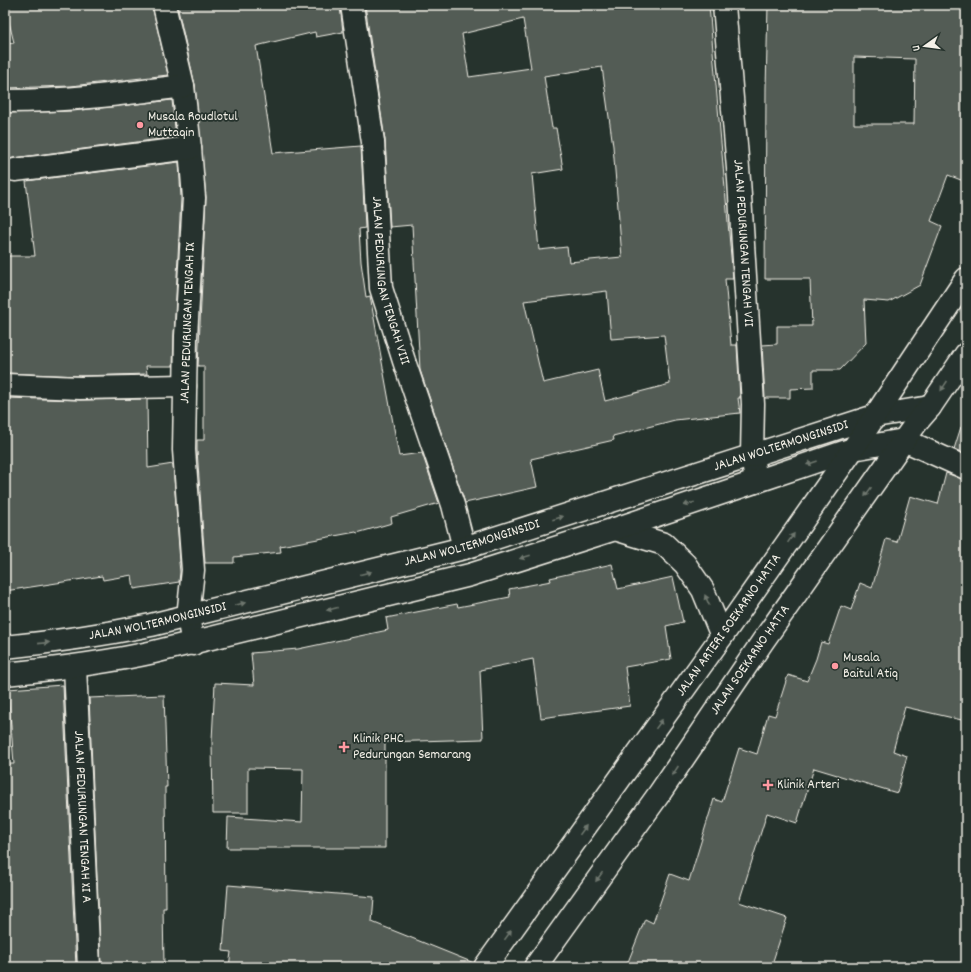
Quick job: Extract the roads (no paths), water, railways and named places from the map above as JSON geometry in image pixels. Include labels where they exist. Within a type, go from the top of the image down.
[{"type":"main road","name":"JALAN PEDURUNGAN TENGAH IX","points":[[164,5],[183,86],[194,198],[186,336],[184,450],[193,570],[188,617],[192,644]]},
{"type":"main road","name":"JALAN PEDURUNGAN TENGAH VIII","points":[[352,5],[372,142],[380,288],[453,505],[464,548]]},
{"type":"main road","name":"JALAN PEDURUNGAN TENGAH VII","points":[[724,5],[739,180],[753,404],[752,455],[756,482]]},
{"type":"main road","points":[[5,100],[29,101],[113,95],[183,86]]},
{"type":"main road","points":[[15,170],[190,148]]},
{"type":"main road","name":"JALAN ARTERI SOEKARNO HATTA","points":[[485,967],[722,636],[875,416],[966,279]]},
{"type":"main road","name":"JALAN SOEKARNO HATTA","points":[[535,967],[659,794],[763,642],[966,354]]},
{"type":"main road","points":[[5,385],[80,388],[185,386]]},
{"type":"main road","name":"JALAN WOLTERMONGINSIDI","points":[[5,647],[73,640],[111,634],[188,617],[464,548],[875,416],[930,407]]},
{"type":"main road","points":[[904,440],[966,468]]},
{"type":"main road","name":"JALAN WOLTERMONGINSIDI","points":[[5,674],[75,667],[114,661],[192,644],[470,575],[756,482],[852,449],[904,440]]},
{"type":"main road","points":[[615,528],[664,544],[685,564],[703,590],[722,636]]},
{"type":"main road","name":"JALAN PEDURUNGAN TENGAH XI A","points":[[75,667],[89,967]]},
{"type":"place","name":"Musala Roudlotul Muttaqin","points":[[140,125]]},
{"type":"place","name":"Musala Baitul Atiq","points":[[835,666]]},
{"type":"place","name":"Klinik PHC Pedurungan Semarang","points":[[344,747]]},
{"type":"place","name":"Klinik Arteri","points":[[768,785]]}]
